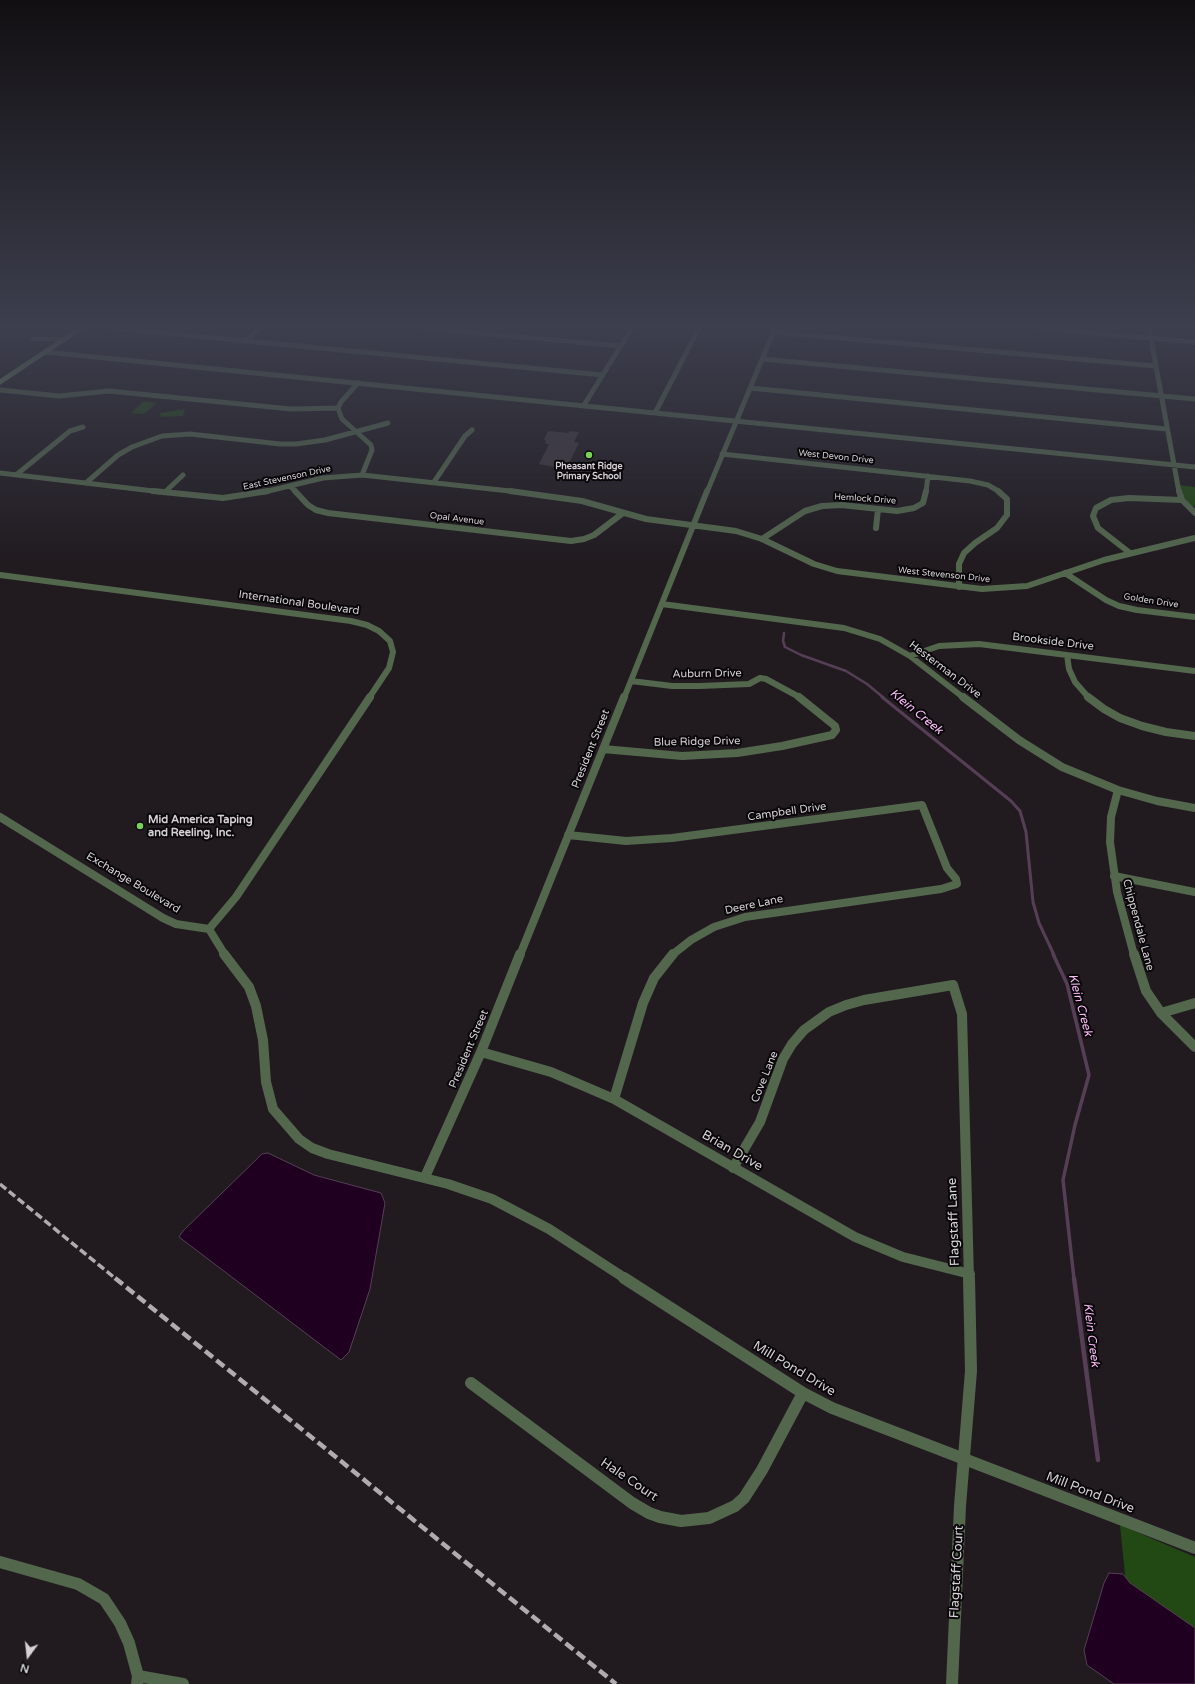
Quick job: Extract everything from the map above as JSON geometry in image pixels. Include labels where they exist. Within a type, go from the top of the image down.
[{"type":"street","points":[[257,407],[292,410],[338,408],[342,419],[371,445],[372,450],[362,475]]},
{"type":"street","points":[[598,407],[1195,467]]},
{"type":"street","points":[[655,413],[658,407]]},
{"type":"street","name":"President Street","points":[[425,1177],[481,1052],[722,454],[743,407]]},
{"type":"street","points":[[939,407],[1167,429]]},
{"type":"street","points":[[1163,407],[1173,465],[1182,500],[1195,513]]},
{"type":"street","points":[[86,483],[118,455],[138,445],[162,436],[190,434],[280,444],[296,444],[325,440],[388,423]]},
{"type":"street","points":[[16,475],[70,431],[83,427]]},
{"type":"street","points":[[434,482],[466,436],[472,430]]},
{"type":"street","name":"West Devon Drive","points":[[722,454],[948,478],[988,485],[1004,495],[1008,503],[1006,515],[1001,524],[968,548],[962,557],[959,564],[959,587]]},
{"type":"street","name":"East Stevenson Drive","points":[[0,473],[223,498],[251,495],[323,478],[362,475],[573,498],[646,519],[694,525]]},
{"type":"street","points":[[165,492],[183,475]]},
{"type":"street","name":"Hemlock Drive","points":[[762,540],[805,511],[816,507],[835,505],[878,510],[903,510],[914,508],[923,503],[926,495],[928,476]]},
{"type":"street","name":"Opal Avenue","points":[[290,486],[308,505],[316,510],[328,513],[558,540],[577,540],[594,535],[623,513]]},
{"type":"street","points":[[1130,553],[1098,528],[1093,516],[1096,508],[1112,500],[1128,498],[1182,500]]},
{"type":"street","points":[[876,528],[878,510]]},
{"type":"street","name":"West Stevenson Drive","points":[[694,525],[736,531],[762,540],[814,564],[837,571],[959,587],[994,589],[1027,586],[1130,553],[1195,538]]},
{"type":"street","name":"Golden Drive","points":[[1065,573],[1106,600],[1120,606],[1137,610],[1195,617]]},
{"type":"street","name":"International Boulevard","points":[[0,575],[351,621],[367,625],[379,631],[390,641],[393,652],[389,668],[236,897],[209,929]]},
{"type":"street","name":"Hesterman Drive","points":[[662,604],[844,628],[880,639],[910,656],[1039,754],[1081,776],[1118,790],[1157,801],[1195,808]]},
{"type":"street","name":"Brookside Drive","points":[[910,656],[939,646],[986,644],[1195,671]]},
{"type":"street","points":[[1066,655],[1069,669],[1075,682],[1084,694],[1104,709],[1120,718],[1142,726],[1166,732],[1195,736]]},
{"type":"street","name":"Auburn Drive","points":[[631,681],[672,686],[700,686],[749,684],[760,678],[766,679],[800,697],[835,726],[836,730]]},
{"type":"street","name":"Blue Ridge Drive","points":[[603,749],[682,756],[737,753],[782,746],[832,735],[836,730]]},
{"type":"street","name":"Chippendale Lane","points":[[1118,790],[1109,831],[1114,876],[1139,973],[1146,991],[1161,1013],[1195,1047]]},
{"type":"street","name":"Campbell Drive","points":[[568,835],[626,840],[672,838],[922,805],[947,868],[956,879],[957,884]]},
{"type":"street","name":"Exchange Boulevard","points":[[0,817],[164,918],[176,924],[209,929]]},
{"type":"street","points":[[1114,876],[1195,892]]},
{"type":"street","name":"Deere Lane","points":[[614,1099],[643,1003],[654,978],[671,956],[691,940],[714,927],[745,917],[941,889],[957,884]]},
{"type":"street","points":[[209,929],[227,959],[249,987],[260,1019],[266,1082],[273,1109],[288,1128],[299,1139],[312,1148],[328,1154],[425,1177]]},
{"type":"street","name":"Cove Lane","points":[[733,1168],[760,1122],[783,1059],[792,1044],[804,1030],[829,1012],[846,1005],[864,1000],[953,985]]},
{"type":"street","name":"Flagstaff Lane","points":[[953,985],[962,1014],[970,1274],[971,1371],[963,1459]]},
{"type":"street","points":[[1161,1013],[1195,1003]]},
{"type":"street","name":"Brian Drive","points":[[481,1052],[552,1072],[614,1099],[855,1237],[903,1257],[970,1274]]},
{"type":"street","name":"Mill Pond Drive","points":[[425,1177],[492,1199],[536,1221],[803,1393],[832,1408],[1195,1548]]},
{"type":"street","name":"Hale Court","points":[[471,1383],[632,1503],[649,1513],[680,1521],[710,1518],[735,1506],[744,1498],[762,1470],[803,1393]]},
{"type":"street","name":"Flagstaff Court","points":[[952,1684],[963,1459]]},
{"type":"street","points":[[0,1562],[78,1584],[104,1599],[120,1623],[129,1643],[137,1680],[183,1684]]},
{"type":"green space","points":[[138,407],[153,407],[144,414],[131,413]]},
{"type":"green space","points":[[185,409],[183,416],[161,417],[160,413]]},
{"type":"green space","points":[[1178,485],[1195,487],[1195,506],[1189,507],[1183,500]]},
{"type":"green space","points":[[1120,1525],[1195,1557],[1195,1684],[1136,1684]]},
{"type":"shaded area","points":[[268,1153],[314,1175],[381,1193],[385,1203],[370,1289],[349,1352],[341,1360],[179,1237],[183,1231],[262,1154]]},
{"type":"shaded area","points":[[1109,1573],[1123,1574],[1130,1583],[1195,1628],[1195,1684],[1114,1684],[1087,1665],[1084,1650],[1104,1583]]},
{"type":"building","name":"Pheasant Ridge Primary School","points":[[548,431],[568,433],[569,431],[579,432],[574,442],[579,443],[567,467],[558,466],[558,468],[539,464],[549,444],[545,444],[546,441],[544,439]]},
{"type":"waterway","name":"Klein Creek","points":[[784,633],[783,641],[785,647],[801,655],[846,671],[867,684],[884,698]]},
{"type":"waterway","name":"Klein Creek","points":[[882,697],[1011,801],[1020,811],[1026,832],[1033,902],[1039,923],[1054,955]]},
{"type":"waterway","name":"Klein Creek","points":[[1053,954],[1067,984],[1089,1075],[1075,1125],[1063,1180],[1074,1279]]},
{"type":"waterway","name":"Klein Creek","points":[[1074,1278],[1098,1460]]},
{"type":"railway","points":[[0,1184],[116,1279]]},
{"type":"railway","points":[[115,1278],[616,1684]]},
{"type":"place","name":"Pheasant Ridge Primary School","points":[[589,455]]},
{"type":"place","name":"Mid America Taping and Reeling, Inc.","points":[[140,826]]}]
